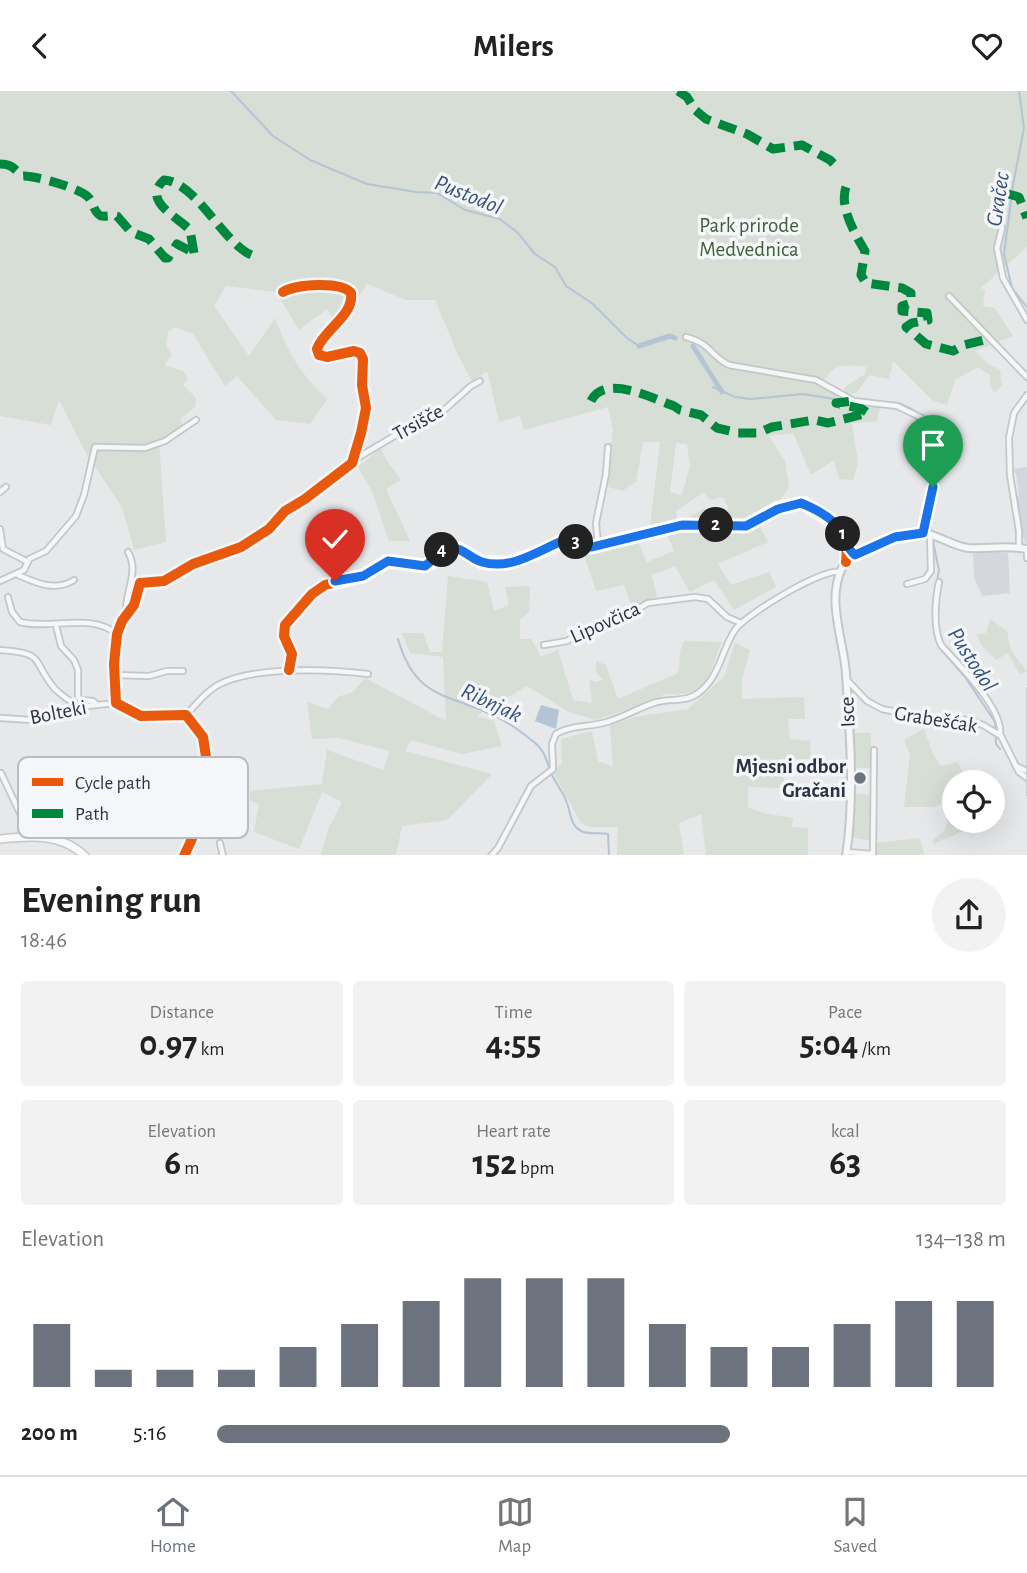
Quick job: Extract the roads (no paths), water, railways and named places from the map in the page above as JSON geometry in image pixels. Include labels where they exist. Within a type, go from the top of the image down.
[{"type":"main road","points":[[0,839],[18,838]]},
{"type":"main road","points":[[38,838],[59,840],[83,855]]},
{"type":"street","points":[[1002,228],[997,248],[1003,278],[1027,320]]},
{"type":"street","points":[[284,292],[293,288],[316,286],[344,287],[351,293],[352,299],[347,310],[317,349],[319,355],[324,357],[354,351],[360,353],[363,359],[362,385],[366,408],[353,460]]},
{"type":"street","points":[[949,296],[1027,377]]},
{"type":"street","points":[[686,337],[703,342],[722,362],[729,365],[816,380],[858,403],[903,407],[925,419],[929,427],[934,473],[926,534],[931,571],[925,579],[907,584]]},
{"type":"street","name":"Trsišče","points":[[126,615],[134,605],[140,583],[164,581],[193,564],[241,547],[269,529],[285,511],[336,476],[353,460],[443,411],[480,381]]},
{"type":"street","points":[[1018,548],[1020,535],[1013,501],[1009,438],[1017,408],[1027,395]]},
{"type":"street","points":[[1017,408],[1027,407]]},
{"type":"street","points":[[0,581],[24,571],[32,557],[46,551],[76,516],[85,495],[95,447],[145,448],[165,441],[196,420]]},
{"type":"street","points":[[598,545],[596,523],[606,474],[608,447]]},
{"type":"street","points":[[0,492],[6,487]]},
{"type":"street","points":[[289,670],[292,654],[284,636],[285,625],[312,594],[329,583],[363,576],[388,561],[425,566],[433,562],[443,549],[453,547],[478,560],[496,564],[518,561],[567,539],[584,546],[598,545],[682,525],[746,526],[778,509],[804,503],[835,522],[847,548],[846,562],[841,572],[830,571],[799,585],[741,623],[733,632],[711,681],[693,697],[656,702],[612,721],[556,734],[552,744],[553,769],[531,786],[516,817],[492,855]]},
{"type":"street","points":[[0,529],[3,549],[28,562]]},
{"type":"street","points":[[846,562],[855,555],[895,537],[926,534],[967,548],[1027,549],[1027,558]]},
{"type":"street","points":[[847,548],[855,555]]},
{"type":"street","points":[[128,552],[134,569],[128,590],[126,615],[117,633],[116,703],[141,716],[167,713],[187,715],[203,737],[205,757]]},
{"type":"street","name":"Isce","points":[[841,572],[837,607],[846,680],[850,802],[847,854],[873,854],[874,750]]},
{"type":"street","points":[[18,575],[52,586],[62,586],[74,580]]},
{"type":"street","points":[[939,582],[938,638],[997,716],[1000,723],[997,733]]},
{"type":"street","points":[[8,597],[12,612],[20,622],[44,626],[97,623],[117,633]]},
{"type":"street","name":"Lipovčica","points":[[544,645],[567,641],[583,631],[624,617],[648,603],[695,597],[708,599],[727,617],[741,623]]},
{"type":"street","points":[[56,625],[61,646],[74,660],[78,670],[78,697],[81,701],[93,701],[97,705]]},
{"type":"street","points":[[0,650],[24,653],[37,659],[54,687],[77,707]]},
{"type":"street","points":[[187,715],[209,691],[220,684],[289,670],[368,674]]},
{"type":"street","points":[[115,675],[149,676],[167,671],[183,671]]},
{"type":"street","name":"Grabešćak","points":[[846,680],[867,701],[882,709],[925,718],[973,721],[997,733],[1019,772],[1027,778]]},
{"type":"street","name":"Bolteki","points":[[0,718],[33,720],[77,707],[116,703]]},
{"type":"street","points":[[1016,766],[1027,771]]},
{"type":"street","points":[[1,773],[18,808]]},
{"type":"street","points":[[184,855],[192,838]]},
{"type":"street","points":[[219,843],[223,855]]},
{"type":"water","points":[[541,705],[559,710],[556,729],[535,721]]},
{"type":"waterway","name":"Pustodol","points":[[231,91],[273,136],[310,160],[367,184],[437,193],[465,210],[500,219],[518,233],[535,254],[555,267],[566,286],[593,304],[627,338],[639,346]]},
{"type":"waterway","name":"Gračec","points":[[1019,91],[1024,128],[1004,254],[1012,288],[1027,307]]},
{"type":"waterway","points":[[639,346],[670,336],[675,338]]},
{"type":"waterway","points":[[693,346],[722,392]]},
{"type":"waterway","name":"Pustodol","points":[[713,387],[735,397],[751,399],[803,394],[859,403]]},
{"type":"waterway","name":"Pustodol","points":[[885,403],[902,404],[911,409],[925,419],[934,433],[937,464],[931,532]]},
{"type":"waterway","name":"Pustodol","points":[[933,542],[939,570],[934,600]]},
{"type":"waterway","name":"Pustodol","points":[[934,626],[939,647],[965,677],[995,722],[996,744],[1000,749]]},
{"type":"waterway","name":"Ribnjak","points":[[398,639],[406,659],[425,685],[437,693],[504,720],[538,745],[566,799],[571,819],[577,828],[584,832],[608,834],[609,855]]},
{"type":"tram line","points":[[1027,688],[1027,795]]},
{"type":"place","name":"Mjesni odbor Gračani","points":[[860,778]]},
{"type":"park label","name":"Park prirode Medvednica","points":[[749,237]]}]
